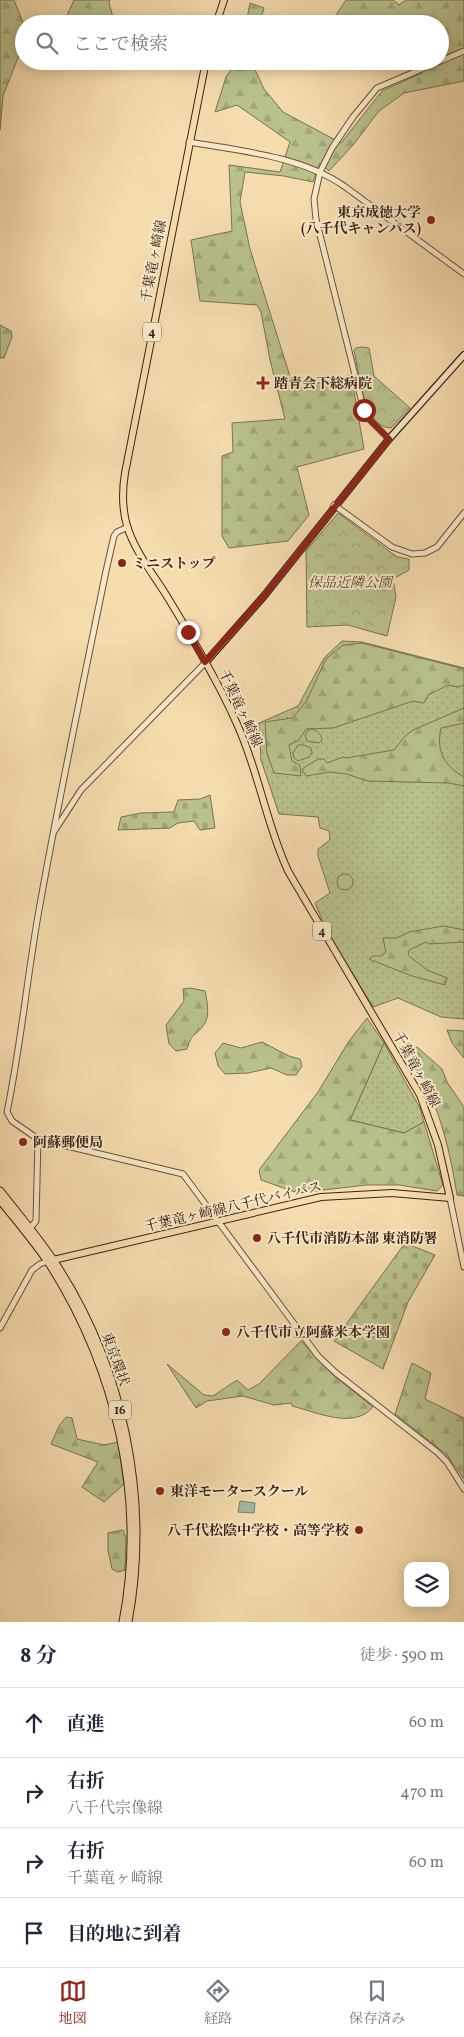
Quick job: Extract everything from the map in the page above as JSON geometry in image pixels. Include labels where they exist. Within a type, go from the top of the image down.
[{"type":"highway","name":"東京環状","points":[[0,1191],[30,1228],[80,1306],[103,1357],[115,1392],[128,1448],[134,1488],[136,1543],[128,1622]]},
{"type":"highway","name":"東京環状","points":[[0,1200],[50,1260],[95,1352],[108,1388],[119,1428],[127,1482],[130,1523],[129,1569],[123,1622]]},
{"type":"main road","points":[[219,15],[224,0]]},
{"type":"main road","name":"千葉竜ヶ崎線","points":[[204,70],[123,487],[128,527],[137,547],[205,662],[243,737],[277,846],[288,871],[420,1095],[438,1145],[450,1198]]},
{"type":"main road","points":[[205,662],[252,610],[389,439],[464,356]]},
{"type":"main road","name":"千葉竜ヶ崎線八千代バイパス","points":[[50,1260],[298,1201],[340,1195],[403,1193],[450,1198]]},
{"type":"street","points":[[449,58],[464,52]]},
{"type":"street","points":[[389,439],[367,416],[361,400],[316,218],[314,199],[320,172],[340,136],[377,88],[420,70]]},
{"type":"street","points":[[190,142],[298,164],[320,172],[344,186],[464,274]]},
{"type":"street","points":[[334,506],[392,547],[412,554],[425,553],[437,547],[464,513]]},
{"type":"street","points":[[128,527],[117,532],[112,540],[52,832],[34,935],[22,1029],[7,1112],[12,1121],[38,1139],[183,1174],[318,1356],[438,1452],[447,1462],[464,1489]]},
{"type":"street","points":[[52,832],[82,790],[205,662]]},
{"type":"street","points":[[0,1112],[7,1112]]},
{"type":"street","points":[[30,1228],[36,1221],[38,1139]]},
{"type":"street","points":[[450,1198],[464,1267]]},
{"type":"street","points":[[0,1328],[32,1270],[50,1260]]},
{"type":"green space","points":[[0,0],[14,0],[20,15],[15,15],[15,65],[3,96],[0,130]]},
{"type":"green space","points":[[74,0],[110,0],[112,15],[67,15]]},
{"type":"green space","points":[[346,0],[393,0],[399,5],[406,0],[464,0],[464,81],[404,93],[379,111],[353,145],[329,171],[320,163],[313,182],[284,176],[245,172],[240,202],[250,249],[294,389],[351,375],[364,449],[297,467],[309,515],[288,541],[229,548],[222,536],[222,456],[233,452],[232,423],[285,419],[270,360],[261,312],[257,305],[200,301],[191,240],[232,231],[229,165],[280,172],[290,142],[237,105],[215,112],[226,77],[231,70],[255,70],[264,89],[283,112],[341,143],[382,91],[422,73],[418,70],[449,70],[449,15],[336,15]]},
{"type":"green space","points":[[250,3],[264,8],[262,15],[248,15]]},
{"type":"green space","points":[[0,325],[11,331],[12,337],[4,358],[0,358]]},
{"type":"green space","points":[[362,347],[369,348],[374,376],[410,408],[391,428],[382,426],[374,419],[368,409],[354,350]]},
{"type":"green space","name":"保品近隣公園","points":[[338,513],[397,557],[409,559],[409,570],[393,579],[396,597],[387,636],[348,625],[307,627],[306,551]]},
{"type":"green space","points":[[342,641],[362,642],[464,668],[464,1019],[441,1017],[398,998],[373,1007],[327,931],[315,903],[330,893],[318,856],[318,849],[330,840],[329,831],[320,828],[318,817],[279,814],[261,760],[259,723],[298,706],[324,658]]},
{"type":"green space","points":[[362,643],[464,669],[464,685],[458,687],[448,685],[428,695],[424,703],[413,701],[333,728],[306,729],[299,740],[289,745],[292,761],[300,765],[301,776],[274,773],[267,753],[265,722],[292,718],[306,702],[326,659],[343,645]]},
{"type":"green space","points":[[464,708],[464,723],[441,728],[440,744],[443,757],[447,763],[464,777],[464,786],[449,783],[367,781],[347,774],[330,772],[306,776],[302,769],[318,759],[324,759],[327,763],[343,757],[394,750],[405,736],[413,730]]},
{"type":"green space","points":[[309,729],[319,733],[322,740],[319,743],[307,741],[305,735]]},
{"type":"green space","points":[[298,745],[311,748],[312,753],[309,757],[298,761],[294,758],[293,753]]},
{"type":"green space","points":[[210,795],[215,828],[200,830],[194,821],[178,823],[170,828],[118,830],[121,817],[141,813],[174,812],[178,800],[200,799]]},
{"type":"green space","points":[[345,874],[351,876],[353,882],[351,888],[345,890],[339,888],[337,882],[339,876]]},
{"type":"green space","points":[[444,926],[464,930],[464,942],[429,944],[426,942],[409,950],[408,955],[427,970],[447,978],[445,985],[412,976],[369,959],[373,956],[382,956],[386,952],[383,938],[397,938],[409,932]]},
{"type":"green space","points":[[190,988],[205,991],[208,1007],[207,1016],[205,1023],[193,1036],[187,1049],[176,1051],[169,1044],[166,1025],[184,1001],[183,989]]},
{"type":"green space","points":[[367,1018],[384,1043],[350,1120],[404,1133],[424,1122],[443,1185],[437,1191],[399,1185],[366,1185],[298,1193],[261,1180],[259,1170],[318,1092],[349,1041]]},
{"type":"green space","points":[[447,1030],[464,1031],[464,1058],[452,1043]]},
{"type":"green space","points":[[262,1042],[289,1056],[300,1059],[302,1066],[296,1075],[287,1075],[271,1068],[248,1073],[225,1074],[218,1066],[215,1053],[223,1043],[241,1048]]},
{"type":"green space","points":[[384,1043],[420,1108],[424,1122],[404,1133],[350,1120]]},
{"type":"green space","points":[[417,1047],[442,1069],[447,1082],[464,1107],[464,1196],[457,1195],[444,1132],[433,1101],[419,1074],[402,1053]]},
{"type":"green space","points":[[405,1243],[435,1255],[408,1302],[383,1369],[334,1341]]},
{"type":"green space","points":[[301,1341],[334,1376],[373,1407],[365,1414],[345,1418],[312,1412],[292,1406],[291,1403],[274,1405],[243,1396],[207,1401],[196,1408],[167,1364],[204,1395],[213,1396],[237,1380],[248,1390],[259,1384]]},
{"type":"green space","points":[[412,1363],[431,1373],[425,1399],[464,1418],[464,1479],[446,1454],[395,1414]]},
{"type":"green space","points":[[66,1417],[72,1418],[77,1439],[104,1445],[118,1442],[124,1484],[104,1502],[82,1487],[98,1462],[51,1444],[59,1426]]},
{"type":"green space","points":[[123,1530],[126,1538],[125,1570],[118,1572],[112,1569],[108,1550],[108,1533]]},
{"type":"shaded area","points":[[240,1501],[255,1503],[254,1513],[238,1512]]},
{"type":"place","name":"東京成徳大学 (八千代キャンパス)","points":[[431,220]]},
{"type":"place","name":"踏青会下総病院","points":[[263,383]]},
{"type":"place","name":"ミニストップ","points":[[122,563]]},
{"type":"place","name":"阿蘇郵便局","points":[[23,1142]]},
{"type":"place","name":"八千代市消防本部 東消防署","points":[[257,1238]]},
{"type":"place","name":"八千代市立阿蘇米本学園","points":[[226,1332]]},
{"type":"place","name":"東洋モータースクール","points":[[160,1491]]},
{"type":"place","name":"八千代松陰中学校・高等学校","points":[[359,1530]]},
{"type":"route","points":[[188,632],[205,662],[264,596],[389,439],[376,427],[364,410]]}]
